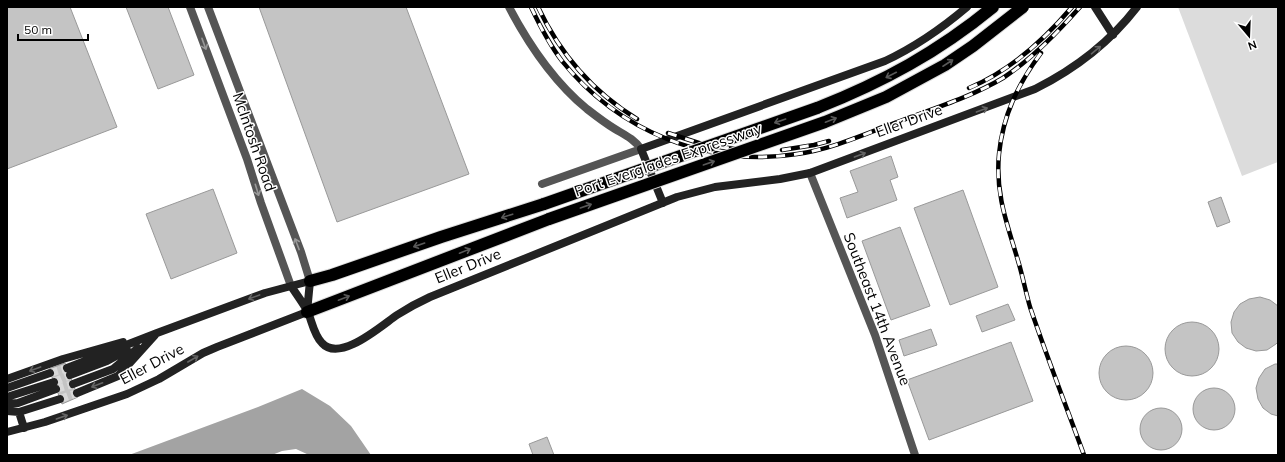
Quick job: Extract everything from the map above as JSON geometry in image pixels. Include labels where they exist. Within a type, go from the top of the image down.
[{"type":"highway","name":"Port Everglades Expressway","points":[[310,281],[544,204],[841,98],[894,74],[920,59],[947,42],[993,7]]},
{"type":"highway","name":"Port Everglades Expressway","points":[[307,312],[549,219],[825,122],[886,97],[945,65],[984,38],[1023,7]]},
{"type":"street","name":"McIntosh Road","points":[[190,7],[247,159],[291,286]]},
{"type":"street","name":"McIntosh Road","points":[[208,7],[310,281]]},
{"type":"street","points":[[508,7],[537,54],[564,88],[601,120],[632,139],[641,150],[663,202]]},
{"type":"street","points":[[542,184],[641,150],[885,60],[928,38],[967,7]]},
{"type":"street","points":[[1095,7],[1113,35]]},
{"type":"street","name":"Eller Drive","points":[[291,286],[307,312],[322,344],[332,349],[344,348],[368,336],[407,309],[430,297],[663,202],[715,187],[780,179],[810,173],[1035,89],[1076,65],[1099,48],[1113,35],[1137,7]]},
{"type":"street","name":"Southeast 14th Avenue","points":[[810,173],[874,335],[915,455]]},
{"type":"street","name":"Eller Drive","points":[[7,379],[62,359],[157,333],[265,293],[310,281],[307,312]]},
{"type":"street","name":"Eller Drive","points":[[7,432],[45,422],[127,394],[159,379],[217,346],[307,312]]},
{"type":"street","name":"Eller Drive","points":[[68,372],[107,361],[157,333]]},
{"type":"street","name":"Eller Drive","points":[[73,384],[113,369],[157,333]]},
{"type":"street","name":"Eller Drive","points":[[77,393],[118,376],[157,333]]},
{"type":"street","points":[[7,388],[50,373]]},
{"type":"street","points":[[7,397],[55,385],[18,402],[7,404]]},
{"type":"street","points":[[7,411],[19,412],[60,399]]},
{"type":"street","points":[[19,412],[24,428]]},
{"type":"shaded area","points":[[1178,7],[1278,7],[1278,162],[1242,176]]},
{"type":"shaded area","points":[[302,389],[330,406],[351,426],[371,455],[309,455],[296,449],[282,451],[272,455],[129,455],[258,407]]},
{"type":"building","points":[[7,7],[70,7],[117,127],[7,169]]},
{"type":"building","points":[[126,7],[168,7],[194,75],[158,89]]},
{"type":"building","points":[[259,7],[406,7],[469,174],[337,222]]},
{"type":"building","points":[[891,156],[898,177],[890,180],[897,200],[847,218],[840,198],[858,192],[850,171]]},
{"type":"building","points":[[213,189],[237,253],[171,279],[146,214]]},
{"type":"building","points":[[963,190],[998,287],[950,305],[914,208]]},
{"type":"building","points":[[1221,197],[1230,222],[1217,227],[1208,202]]},
{"type":"building","points":[[900,227],[930,306],[891,320],[862,241]]},
{"type":"building","points":[[1260,297],[1270,300],[1278,306],[1278,342],[1267,350],[1256,351],[1246,348],[1238,342],[1232,333],[1231,322],[1234,312],[1240,304],[1249,299]]},
{"type":"building","points":[[1008,304],[1015,320],[982,332],[976,316]]},
{"type":"building","points":[[1192,322],[1202,324],[1211,330],[1217,339],[1219,349],[1217,359],[1211,368],[1202,374],[1192,376],[1182,374],[1173,368],[1167,359],[1165,349],[1167,339],[1173,330],[1182,324]]},
{"type":"building","points":[[931,329],[937,345],[904,356],[899,340]]},
{"type":"building","points":[[1011,342],[1033,401],[929,440],[907,380]]},
{"type":"building","points":[[1126,346],[1136,348],[1145,354],[1151,363],[1153,373],[1151,383],[1145,392],[1136,398],[1126,400],[1116,398],[1107,392],[1101,383],[1099,373],[1101,363],[1107,354],[1116,348]]},
{"type":"building","points":[[65,363],[78,397],[62,404],[49,369]]},
{"type":"building","points":[[1278,364],[1278,416],[1271,414],[1263,408],[1258,399],[1256,388],[1259,378],[1265,369]]},
{"type":"building","points":[[1214,388],[1229,394],[1235,409],[1229,424],[1214,430],[1199,424],[1193,409],[1199,394]]},
{"type":"building","points":[[1161,408],[1176,414],[1182,429],[1176,444],[1161,450],[1146,444],[1140,429],[1146,414]]},
{"type":"building","points":[[547,437],[554,455],[533,455],[529,444]]},
{"type":"tunnel","points":[[50,373],[67,368]]},
{"type":"tunnel","points":[[54,382],[70,375]]},
{"type":"tunnel","points":[[56,389],[73,384]]},
{"type":"tunnel","points":[[60,399],[77,393]]},
{"type":"railway","points":[[531,7],[545,35],[562,61],[585,86],[610,107],[637,125],[667,139],[698,149],[731,155],[764,157],[810,152],[837,145],[953,102],[991,85],[1024,63],[1053,36],[1080,7]]},
{"type":"railway","points":[[538,7],[557,41],[579,70],[606,97],[637,119]]},
{"type":"railway","points":[[969,88],[998,73],[1025,54],[1038,43],[1072,7]]},
{"type":"railway","points":[[1041,53],[1025,76],[1008,113],[999,154],[999,183],[1003,210],[1030,307],[1084,455]]},
{"type":"railway","points":[[668,133],[708,146],[754,151]]},
{"type":"railway","points":[[782,150],[829,141]]}]
